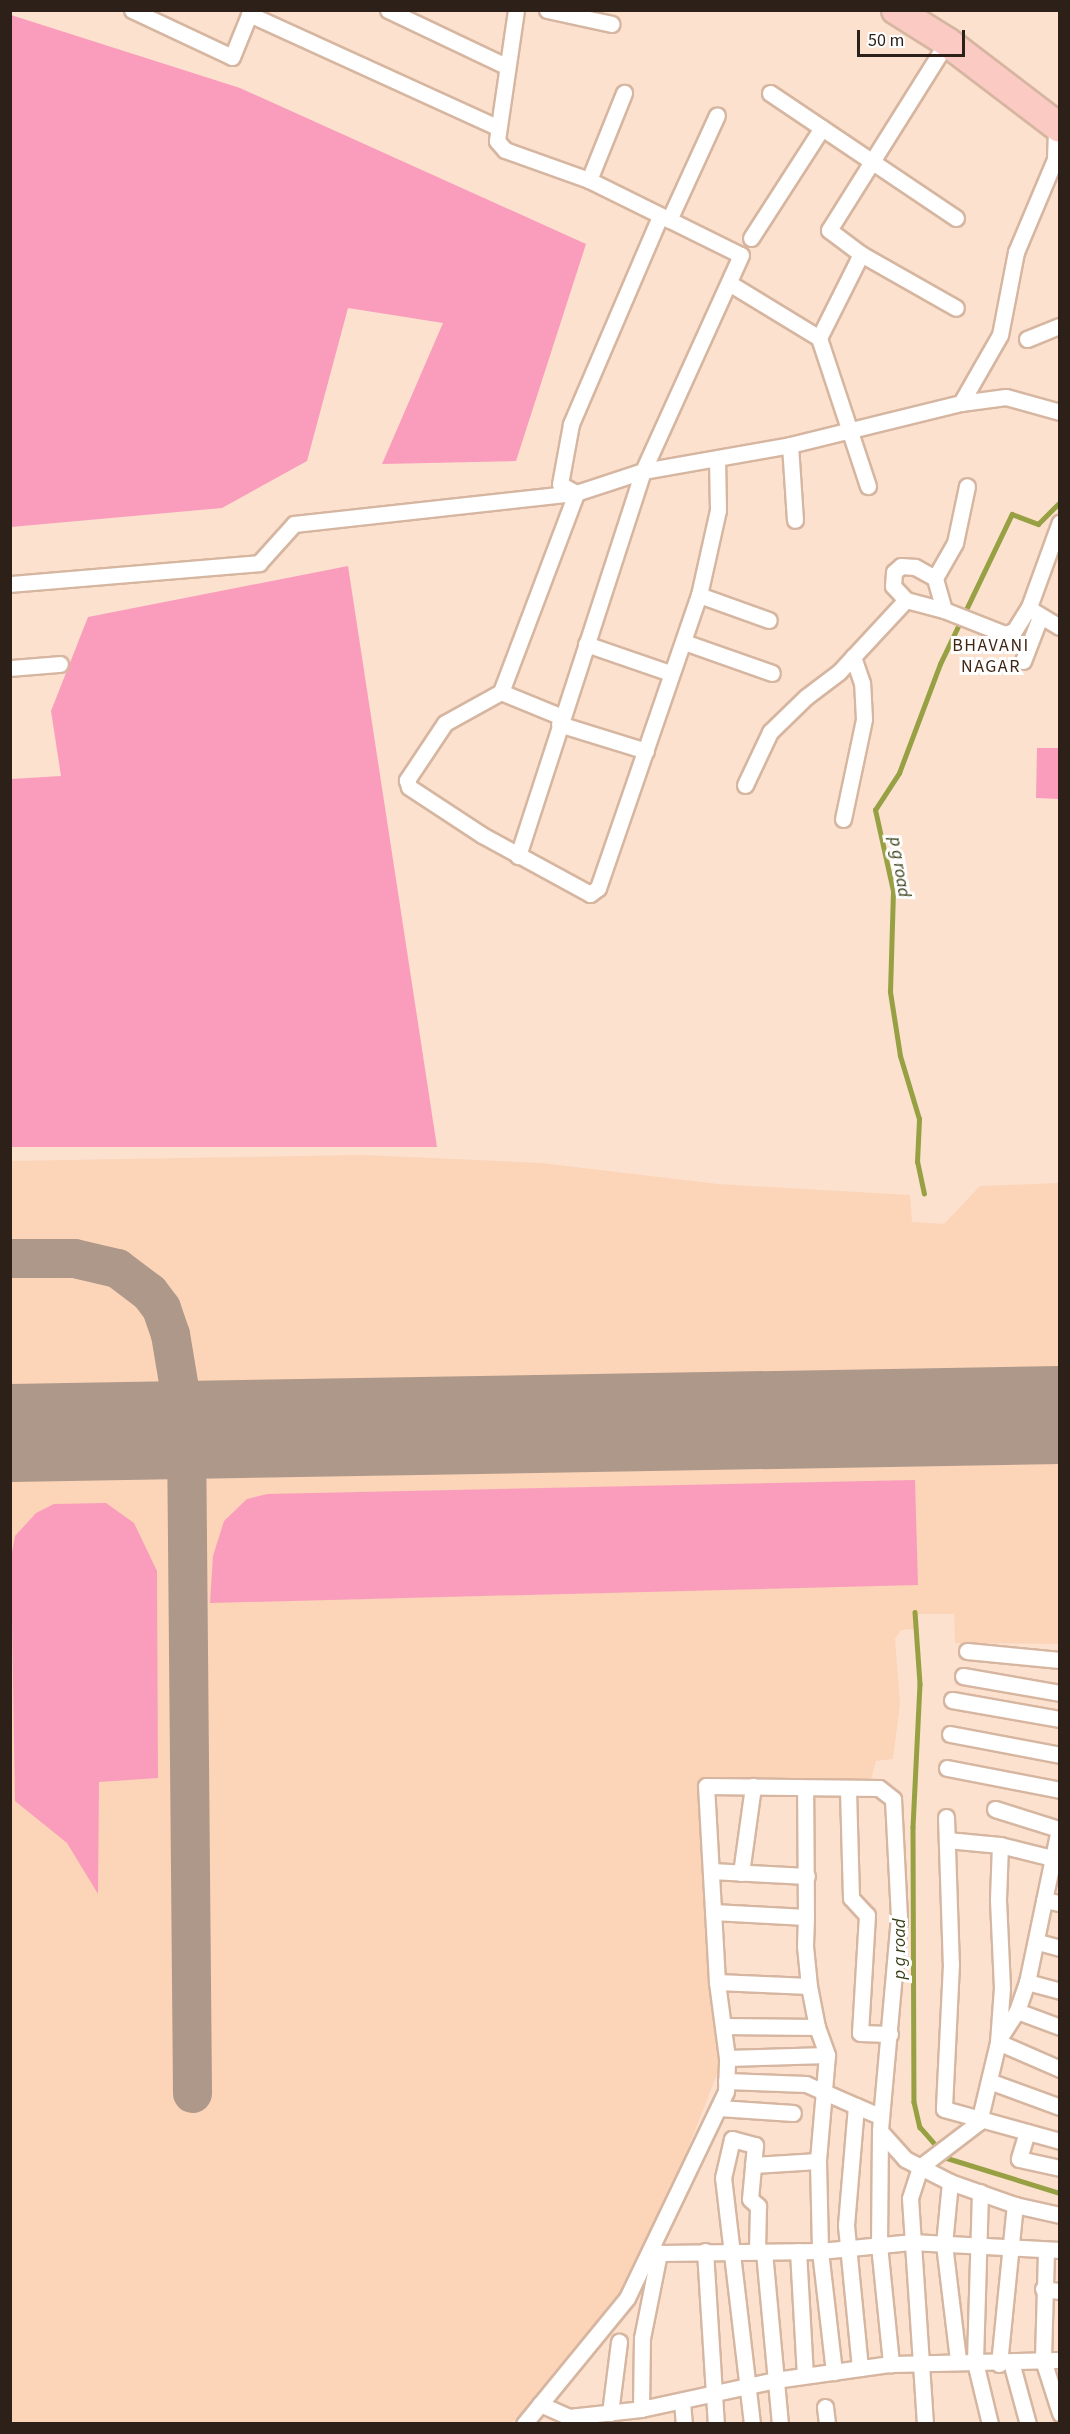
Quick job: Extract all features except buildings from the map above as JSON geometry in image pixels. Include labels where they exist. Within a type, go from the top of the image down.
[{"type":"highway","points":[[896,10],[947,42],[1058,119]]},
{"type":"highway","points":[[923,10],[963,34],[1058,119]]},
{"type":"street","points":[[132,10],[232,57],[250,12],[497,127]]},
{"type":"street","points":[[388,10],[506,66]]},
{"type":"street","points":[[516,10],[497,127],[497,141],[505,150],[589,180],[741,255],[644,471],[560,721],[518,856]]},
{"type":"street","points":[[547,10],[612,24]]},
{"type":"street","points":[[947,42],[829,230],[861,254],[956,308]]},
{"type":"street","points":[[589,180],[624,93]]},
{"type":"street","points":[[770,93],[956,218]]},
{"type":"street","points":[[576,493],[561,484],[572,424],[664,218],[717,115]]},
{"type":"street","points":[[961,403],[1000,335],[1016,252],[1055,159],[1058,119]]},
{"type":"street","points":[[751,238],[822,128]]},
{"type":"street","points":[[819,338],[861,254]]},
{"type":"street","points":[[729,283],[819,338],[868,486]]},
{"type":"street","points":[[1027,339],[1059,327]]},
{"type":"street","points":[[10,584],[259,563],[294,524],[576,493],[644,471],[789,445],[961,403],[1006,397],[1059,412]]},
{"type":"street","points":[[789,445],[795,520]]},
{"type":"street","points":[[576,493],[501,692],[445,723],[407,780],[409,787],[518,856],[590,894],[598,888],[646,751],[670,673],[684,642],[699,595],[718,510],[717,459]]},
{"type":"street","points":[[935,578],[956,543],[967,486]]},
{"type":"street","points":[[1023,661],[1059,522]]},
{"type":"street","points":[[944,610],[935,578],[915,567],[901,566],[894,572],[893,586],[906,600],[944,610],[1005,634],[1014,631],[1034,612]]},
{"type":"street","points":[[699,595],[769,620]]},
{"type":"street","points":[[745,785],[770,732],[853,657],[906,600]]},
{"type":"street","points":[[1034,612],[1059,627]]},
{"type":"street","points":[[684,642],[772,673]]},
{"type":"street","points":[[586,644],[670,673]]},
{"type":"street","points":[[843,819],[864,719],[862,683],[853,657]]},
{"type":"street","points":[[10,668],[60,664]]},
{"type":"street","points":[[501,692],[560,721],[646,751]]},
{"type":"street","points":[[967,1651],[1059,1660]]},
{"type":"street","points":[[963,1676],[1059,1693]]},
{"type":"street","points":[[952,1700],[1059,1719]]},
{"type":"street","points":[[950,1734],[1059,1755]]},
{"type":"street","points":[[947,1768],[1059,1790]]},
{"type":"street","points":[[524,2424],[627,2298],[656,2250],[719,2108],[726,2082],[727,2058],[717,1982],[706,1786],[849,1791],[879,1788],[893,1799],[898,1917],[890,2034],[880,2124],[879,2245],[891,2364]]},
{"type":"street","points":[[741,1873],[753,1786]]},
{"type":"street","points":[[805,1788],[809,1986],[817,2027],[827,2055],[826,2092],[818,2161],[820,2251],[834,2372]]},
{"type":"street","points":[[849,1791],[851,1898],[867,1915],[860,2033],[890,2034]]},
{"type":"street","points":[[994,1809],[1059,1829],[1056,1859],[1044,1900],[1038,1942],[1027,1982],[1017,2010],[998,2042]]},
{"type":"street","points":[[946,1817],[951,1964],[944,2109],[979,2122],[1059,2141]]},
{"type":"street","points":[[947,1840],[1000,1845],[1056,1859]]},
{"type":"street","points":[[921,2423],[921,2362],[911,2242],[910,2198],[926,2163],[979,2122],[998,2042],[1002,1988],[998,1899],[1000,1845]]},
{"type":"street","points":[[711,1871],[807,1876]]},
{"type":"street","points":[[1044,1900],[1059,1903]]},
{"type":"street","points":[[713,1912],[806,1917]]},
{"type":"street","points":[[1038,1942],[1059,1948]]},
{"type":"street","points":[[717,1982],[809,1986]]},
{"type":"street","points":[[1027,1982],[1059,1991]]},
{"type":"street","points":[[1017,2010],[1059,2027]]},
{"type":"street","points":[[723,2026],[817,2027]]},
{"type":"street","points":[[998,2042],[1059,2069]]},
{"type":"street","points":[[727,2058],[827,2055]]},
{"type":"street","points":[[989,2081],[1059,2107]]},
{"type":"street","points":[[726,2082],[806,2084],[826,2092],[856,2106],[880,2124],[905,2159],[926,2163],[950,2182],[1015,2205],[1059,2216]]},
{"type":"street","points":[[856,2106],[847,2249],[860,2368]]},
{"type":"street","points":[[719,2108],[793,2113]]},
{"type":"street","points":[[1028,2132],[1019,2159],[1059,2168]]},
{"type":"street","points":[[752,2424],[723,2178],[732,2139],[755,2145],[750,2199],[758,2206],[760,2251],[780,2424]]},
{"type":"street","points":[[753,2165],[818,2161]]},
{"type":"street","points":[[950,2182],[945,2244],[958,2360]]},
{"type":"street","points":[[980,2192],[975,2362],[990,2424]]},
{"type":"street","points":[[1015,2205],[1005,2363],[1028,2424]]},
{"type":"street","points":[[656,2250],[820,2251],[911,2242],[977,2244],[1053,2251],[1043,2289],[1043,2360],[1059,2413]]},
{"type":"street","points":[[641,2409],[642,2338],[656,2250]]},
{"type":"street","points":[[705,2251],[716,2424]]},
{"type":"street","points":[[798,2251],[805,2375]]},
{"type":"street","points":[[1043,2289],[1059,2291]]},
{"type":"street","points":[[607,2416],[620,2342]]},
{"type":"street","points":[[540,2404],[569,2417],[607,2416],[682,2403],[775,2380],[891,2364],[958,2360],[1005,2363],[1059,2360]]},
{"type":"street","points":[[682,2403],[684,2424]]},
{"type":"street","points":[[825,2408],[827,2424]]},
{"type":"shaded area","points":[[11,15],[240,88],[586,244],[516,461],[382,464],[443,323],[348,308],[307,461],[222,508],[11,527]]},
{"type":"shaded area","points":[[348,566],[437,1147],[11,1147],[11,779],[61,776],[51,711],[88,617]]},
{"type":"shaded area","points":[[1037,748],[1059,748],[1059,799],[1036,798]]},
{"type":"shaded area","points":[[363,1155],[541,1163],[718,1184],[910,1195],[912,1222],[944,1224],[980,1186],[1059,1183],[1059,1644],[955,1643],[954,1614],[919,1614],[915,1629],[901,1630],[895,1639],[900,1704],[893,1759],[876,1761],[870,1783],[699,1781],[720,2067],[659,2222],[624,2291],[574,2358],[512,2423],[11,2423],[10,1161]]},
{"type":"shaded area","points":[[915,1480],[918,1585],[210,1603],[213,1556],[224,1521],[247,1499],[267,1494]]},
{"type":"shaded area","points":[[106,1503],[134,1523],[157,1571],[158,1778],[99,1782],[98,1894],[67,1843],[15,1801],[11,1558],[15,1536],[36,1513],[54,1504]]},
{"type":"waterway","name":"p g road","points":[[924,1194],[917,1162],[919,1119],[900,1056],[890,992],[893,891],[875,810],[899,773],[940,664],[1012,514],[1038,524],[1060,502]]},
{"type":"waterway","name":"p g road","points":[[915,1612],[920,1684],[913,1827],[914,2102],[920,2127],[947,2158],[1060,2193]]},
{"type":"taxiway","points":[[10,1258],[74,1258],[117,1268],[149,1292],[161,1308],[170,1334],[186,1430],[192,2093]]},
{"type":"taxiway","points":[[10,1438],[25,1433]]},
{"type":"runway","points":[[10,1433],[1060,1415]]},
{"type":"district","name":"BHAVANI NAGAR","points":[[991,657]]}]
